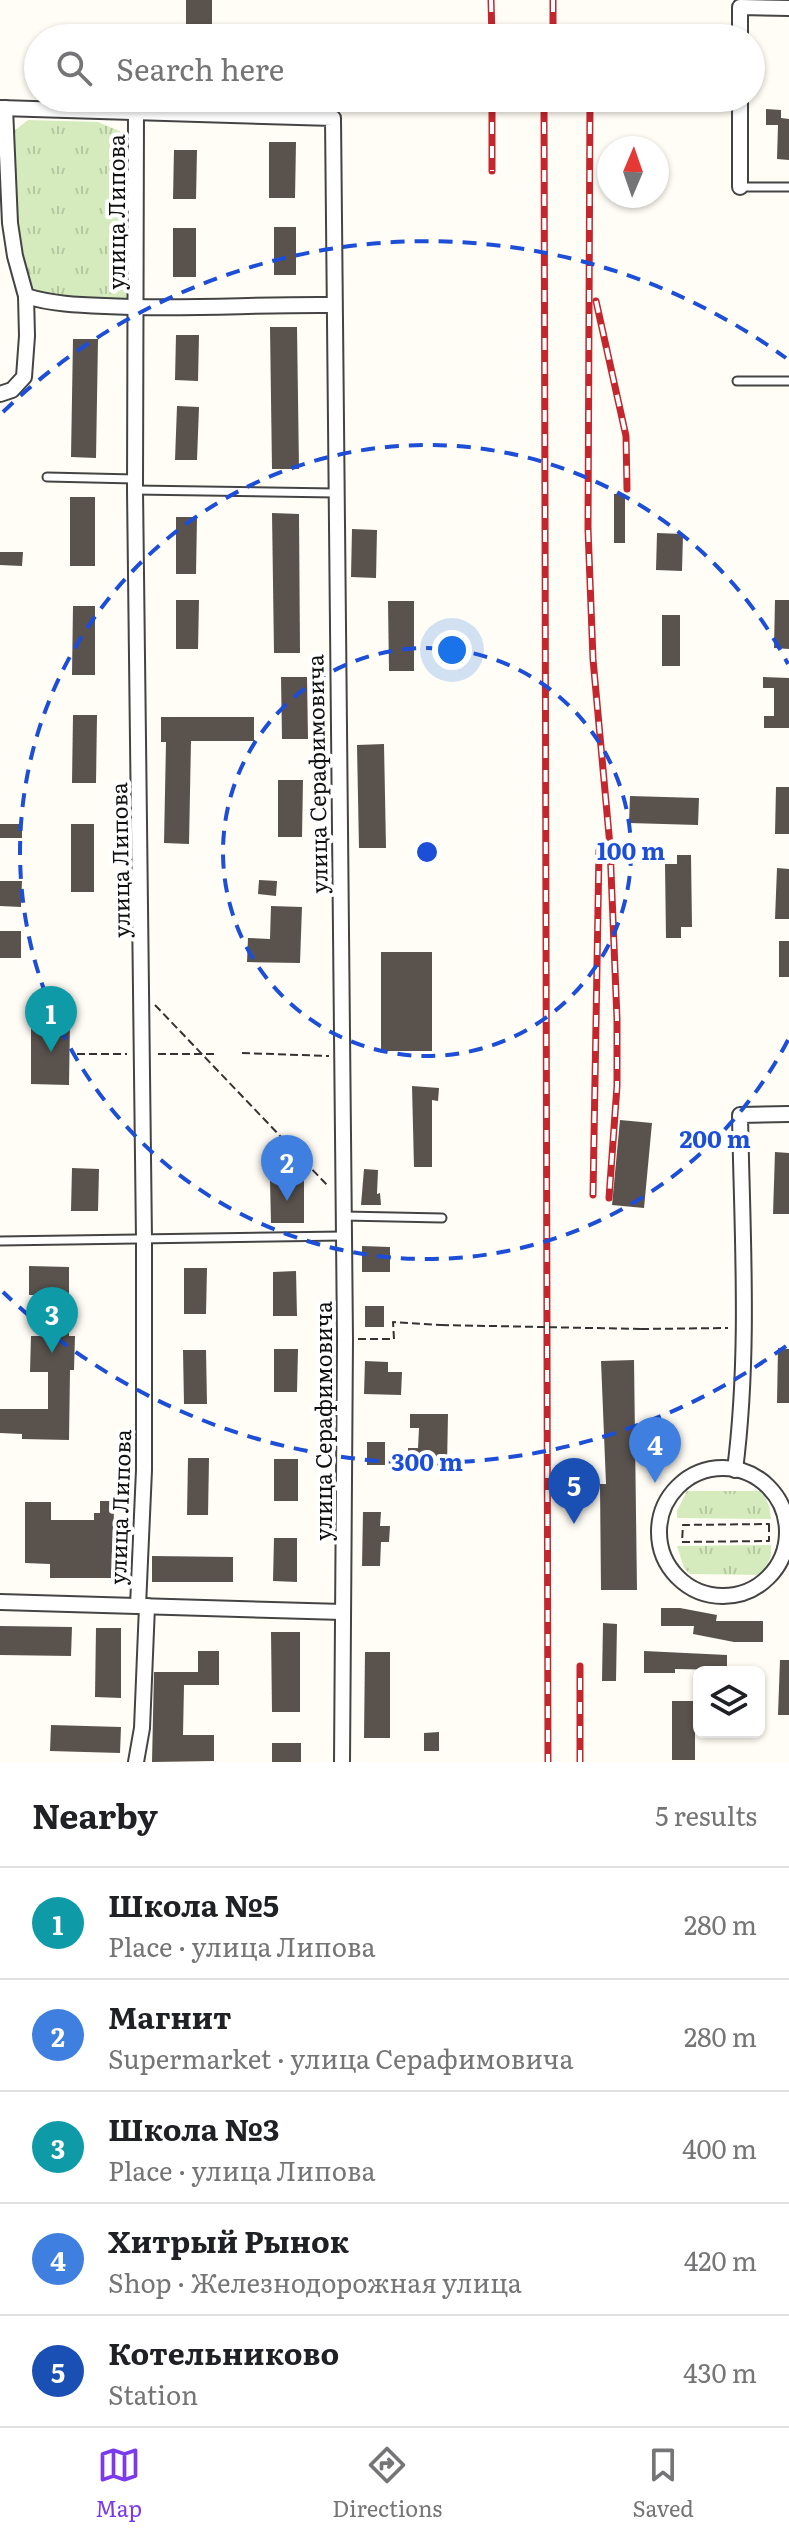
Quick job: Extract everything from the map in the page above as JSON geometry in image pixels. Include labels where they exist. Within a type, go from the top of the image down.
[{"type":"street","points":[[740,24],[740,7],[789,8]]},
{"type":"street","points":[[0,394],[12,390],[24,377],[26,296],[10,223],[3,108]]},
{"type":"street","name":"улица Серафимовича","points":[[3,108],[24,109]]},
{"type":"street","name":"улица Серафимовича","points":[[109,112],[333,118],[345,1339],[342,1762]]},
{"type":"street","points":[[740,112],[740,187]]},
{"type":"street","name":"улица Липова","points":[[136,113],[135,484],[144,1240],[142,1728],[136,1762]]},
{"type":"street","points":[[26,296],[43,302],[137,308],[334,305]]},
{"type":"street","points":[[735,1470],[741,1421],[743,1328],[740,1115],[789,1114]]},
{"type":"street","points":[[735,1470],[757,1478],[775,1494],[788,1528],[786,1545],[774,1572],[750,1591],[720,1596],[691,1587],[669,1567],[660,1539],[663,1510],[670,1497],[692,1477],[705,1471],[735,1470]]},
{"type":"street","points":[[0,1602],[343,1612]]},
{"type":"lane","points":[[740,187],[789,187]]},
{"type":"lane","points":[[737,381],[789,381]]},
{"type":"lane","points":[[47,477],[335,493]]},
{"type":"lane","points":[[343,1215],[442,1218]]},
{"type":"lane","points":[[0,1241],[343,1236]]},
{"type":"path","points":[[143,992],[328,1186]]},
{"type":"path","points":[[242,1053],[329,1056]]},
{"type":"path","points":[[345,1339],[394,1339],[393,1322],[641,1329],[743,1328]]},
{"type":"path","points":[[769,1524],[769,1541],[682,1542],[683,1525],[769,1524]]},
{"type":"green space","points":[[28,120],[98,122],[129,135],[130,299],[47,297],[26,283],[15,221],[14,131]]},
{"type":"green space","points":[[687,1491],[762,1491],[771,1519],[677,1518],[677,1511]]},
{"type":"green space","points":[[771,1545],[771,1556],[762,1575],[690,1574],[684,1568],[677,1546]]},
{"type":"building","points":[[186,0],[212,0],[212,24],[186,24]]},
{"type":"building","points":[[766,109],[781,110],[781,118],[789,119],[789,160],[777,159],[778,125],[766,125]]},
{"type":"building","points":[[269,142],[296,142],[295,198],[269,198]]},
{"type":"building","points":[[174,150],[197,150],[196,199],[173,199]]},
{"type":"building","points":[[274,227],[296,227],[296,275],[274,275]]},
{"type":"building","points":[[173,228],[196,228],[196,277],[173,277]]},
{"type":"building","points":[[270,327],[297,327],[299,469],[272,469]]},
{"type":"building","points":[[176,335],[199,335],[198,381],[175,380]]},
{"type":"building","points":[[73,339],[98,339],[96,458],[71,457]]},
{"type":"building","points":[[177,406],[199,407],[197,460],[175,460]]},
{"type":"building","points":[[614,494],[625,494],[625,543],[614,543]]},
{"type":"building","points":[[70,497],[95,497],[95,566],[70,566]]},
{"type":"building","points":[[272,513],[299,514],[300,653],[274,653]]},
{"type":"building","points":[[176,517],[197,517],[196,574],[176,574]]},
{"type":"building","points":[[352,529],[377,530],[376,578],[351,577]]},
{"type":"building","points":[[657,533],[683,534],[682,571],[656,570]]},
{"type":"building","points":[[0,552],[23,552],[22,566],[0,565]]},
{"type":"building","points":[[176,600],[199,600],[198,649],[176,649]]},
{"type":"building","points":[[775,600],[789,600],[789,649],[774,648]]},
{"type":"building","points":[[388,601],[414,601],[414,671],[389,671]]},
{"type":"building","points":[[73,606],[95,606],[95,675],[72,675]]},
{"type":"building","points":[[662,615],[680,615],[680,666],[662,666]]},
{"type":"building","points":[[281,677],[307,677],[308,739],[282,739]]},
{"type":"building","points":[[763,677],[789,678],[789,728],[764,728],[764,716],[774,716],[774,688],[763,688]]},
{"type":"building","points":[[73,715],[97,715],[96,783],[72,783]]},
{"type":"building","points":[[161,717],[254,717],[254,741],[191,741],[189,844],[164,843],[166,742],[161,742]]},
{"type":"building","points":[[384,744],[386,848],[359,848],[357,745]]},
{"type":"building","points":[[278,780],[303,780],[302,837],[278,837]]},
{"type":"building","points":[[776,787],[789,787],[789,834],[775,834]]},
{"type":"building","points":[[630,796],[699,798],[698,825],[629,823]]},
{"type":"building","points":[[0,824],[22,824],[22,838],[0,838]]},
{"type":"building","points":[[71,824],[94,824],[94,892],[71,892]]},
{"type":"building","points":[[677,855],[691,855],[692,927],[681,927],[681,938],[666,938],[665,864],[677,864]]},
{"type":"building","points":[[777,868],[789,869],[789,919],[775,919]]},
{"type":"building","points":[[259,880],[277,881],[276,896],[258,894]]},
{"type":"building","points":[[0,881],[22,881],[21,907],[0,906]]},
{"type":"building","points":[[271,906],[302,907],[300,963],[247,962],[248,938],[270,939]]},
{"type":"building","points":[[0,931],[21,931],[21,958],[0,958]]},
{"type":"building","points":[[779,941],[789,941],[789,977],[779,977]]},
{"type":"building","points":[[381,952],[432,952],[432,1051],[381,1051]]},
{"type":"building","points":[[31,1020],[70,1020],[69,1085],[31,1084]]},
{"type":"building","points":[[412,1086],[439,1088],[438,1101],[432,1100],[432,1167],[414,1167]]},
{"type":"building","points":[[620,1120],[652,1123],[644,1208],[612,1205]]},
{"type":"building","points":[[775,1152],[789,1153],[789,1214],[773,1214]]},
{"type":"building","points":[[72,1168],[99,1169],[98,1211],[71,1211]]},
{"type":"building","points":[[364,1169],[378,1170],[377,1194],[380,1193],[381,1205],[361,1205]]},
{"type":"building","points":[[270,1179],[304,1179],[304,1223],[271,1223]]},
{"type":"building","points":[[362,1246],[390,1247],[390,1272],[362,1272]]},
{"type":"building","points":[[29,1266],[69,1267],[69,1336],[75,1336],[74,1370],[70,1370],[69,1440],[22,1439],[22,1434],[0,1433],[0,1409],[48,1409],[48,1372],[30,1372],[31,1336],[47,1336],[47,1295],[29,1295]]},
{"type":"building","points":[[184,1268],[207,1268],[206,1314],[184,1314]]},
{"type":"building","points":[[296,1271],[297,1316],[273,1316],[273,1272]]},
{"type":"building","points":[[365,1306],[384,1306],[384,1327],[365,1327]]},
{"type":"building","points":[[778,1348],[789,1349],[789,1403],[777,1403]]},
{"type":"building","points":[[274,1349],[298,1349],[297,1392],[274,1392]]},
{"type":"building","points":[[183,1350],[206,1350],[207,1404],[184,1404]]},
{"type":"building","points":[[634,1360],[637,1590],[601,1590],[600,1484],[606,1484],[601,1361]]},
{"type":"building","points":[[365,1361],[388,1362],[388,1372],[402,1372],[401,1395],[364,1394]]},
{"type":"building","points":[[410,1414],[448,1414],[447,1466],[408,1465],[408,1448],[418,1448],[419,1428],[410,1428]]},
{"type":"building","points":[[367,1442],[385,1442],[385,1465],[367,1465]]},
{"type":"building","points":[[188,1458],[209,1458],[208,1515],[187,1515]]},
{"type":"building","points":[[274,1459],[298,1459],[298,1501],[274,1501]]},
{"type":"building","points":[[100,1501],[114,1501],[113,1578],[50,1578],[50,1564],[25,1563],[25,1502],[51,1502],[51,1520],[94,1520],[94,1513],[100,1513]]},
{"type":"building","points":[[363,1512],[381,1512],[380,1526],[390,1526],[389,1542],[381,1542],[380,1566],[362,1566]]},
{"type":"building","points":[[274,1538],[297,1538],[297,1582],[273,1581]]},
{"type":"building","points":[[152,1556],[233,1557],[233,1582],[152,1582]]},
{"type":"building","points":[[661,1608],[717,1615],[716,1621],[763,1621],[763,1642],[734,1642],[693,1634],[694,1626],[661,1626]]},
{"type":"building","points":[[603,1623],[617,1624],[616,1681],[602,1681]]},
{"type":"building","points":[[0,1626],[72,1627],[71,1656],[0,1655]]},
{"type":"building","points":[[96,1628],[121,1628],[121,1698],[95,1697]]},
{"type":"building","points":[[271,1632],[300,1632],[300,1712],[272,1712]]},
{"type":"building","points":[[198,1651],[219,1651],[219,1685],[184,1685],[183,1735],[214,1735],[214,1761],[152,1762],[154,1672],[198,1672]]},
{"type":"building","points":[[644,1651],[727,1655],[727,1666],[693,1666],[693,1669],[675,1669],[675,1673],[644,1673]]},
{"type":"building","points":[[365,1652],[390,1652],[390,1738],[364,1738]]},
{"type":"building","points":[[780,1660],[789,1660],[789,1715],[778,1715]]},
{"type":"building","points":[[672,1701],[693,1701],[695,1760],[672,1760]]},
{"type":"building","points":[[51,1725],[121,1727],[120,1753],[50,1751]]},
{"type":"building","points":[[439,1732],[439,1751],[424,1751],[424,1733]]},
{"type":"building","points":[[272,1743],[301,1743],[301,1762],[272,1762]]},
{"type":"railway","points":[[491,0],[492,24]]},
{"type":"railway","points":[[553,0],[553,24]]},
{"type":"railway","points":[[492,112],[492,171]]},
{"type":"railway","points":[[544,112],[548,1762]]},
{"type":"railway","points":[[590,112],[588,529],[593,659],[610,846],[617,1019],[617,1086],[609,1198]]},
{"type":"railway","points":[[596,301],[626,436],[627,489]]},
{"type":"railway","points":[[593,1195],[599,851]]},
{"type":"railway","points":[[580,1666],[580,1762]]},
{"type":"place","name":"Школа №5","points":[[51,1052]]},
{"type":"place","name":"Магнит","points":[[287,1201]]},
{"type":"place","name":"Школа №3","points":[[52,1353]]},
{"type":"place","name":"Хитрый Рынок","points":[[655,1483]]},
{"type":"place","name":"Котельниково","points":[[574,1524]]}]
